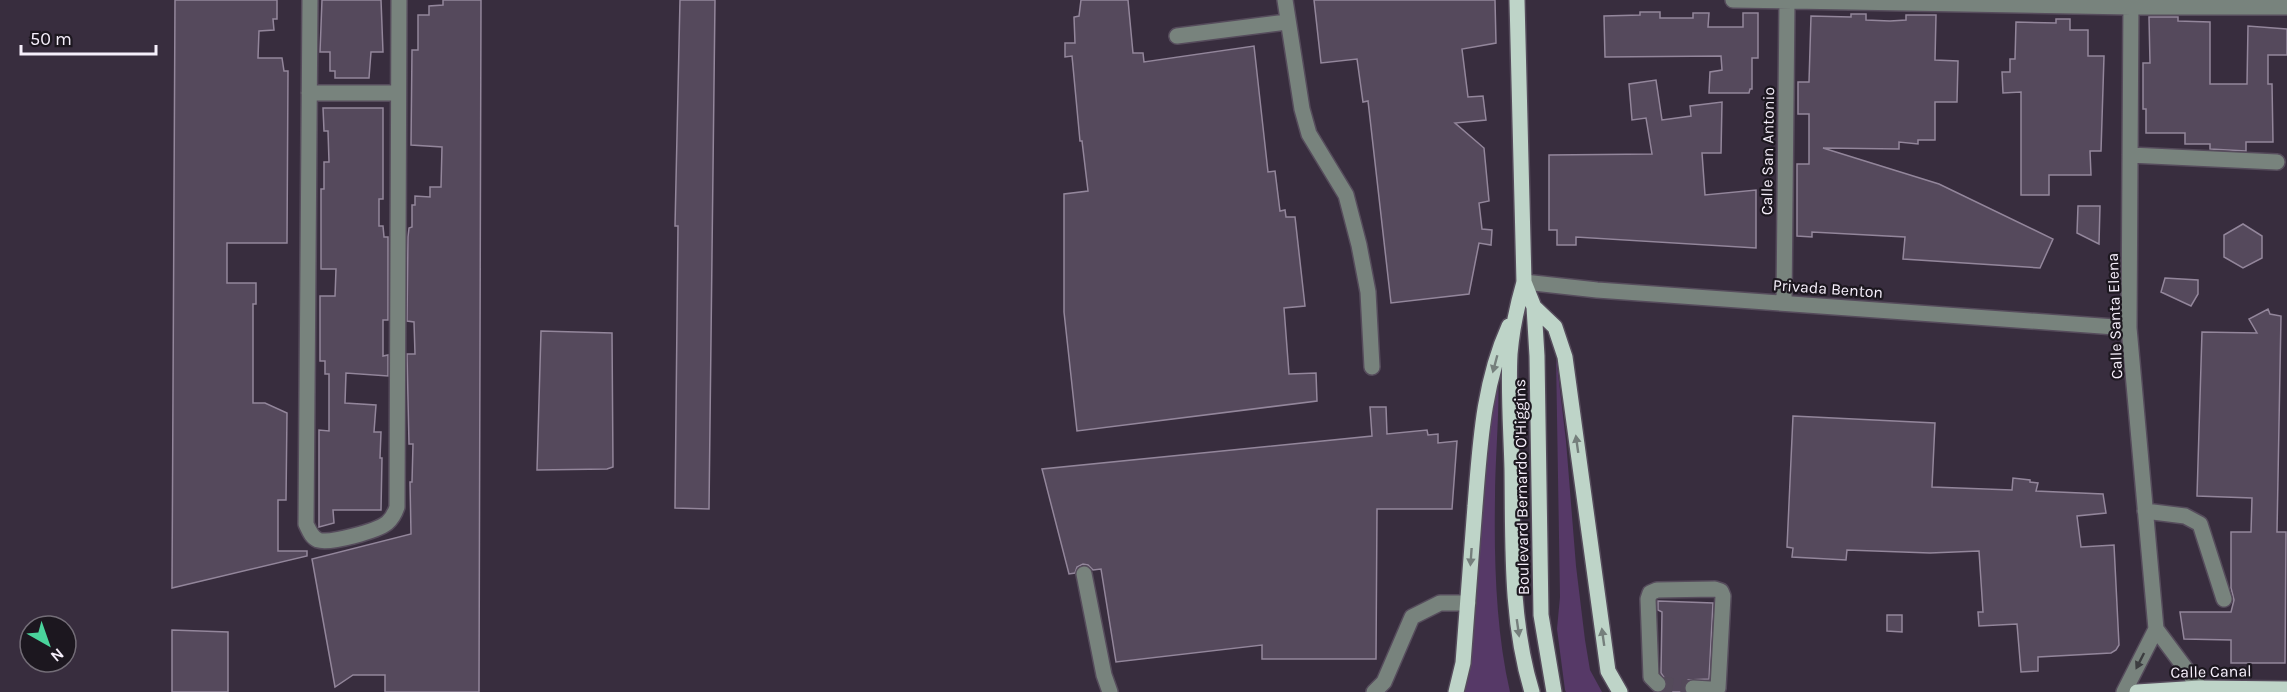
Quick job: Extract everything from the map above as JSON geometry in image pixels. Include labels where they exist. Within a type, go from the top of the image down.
[{"type":"main road","name":"Boulevard Bernardo O'Higgins","points":[[1517,0],[1524,282],[1516,310],[1510,354],[1513,549],[1516,618],[1522,658],[1532,692]]},
{"type":"main road","name":"Boulevard Bernardo O'Higgins","points":[[1524,282],[1534,307],[1538,368],[1541,615],[1554,692]]},
{"type":"main road","points":[[1534,307],[1555,327],[1565,357],[1608,671],[1620,692]]},
{"type":"main road","points":[[1456,692],[1463,663],[1480,447],[1487,394],[1499,348],[1516,310]]},
{"type":"main road","name":"Calle Canal","points":[[2137,692],[2200,688],[2287,689]]},
{"type":"street","points":[[310,0],[306,525],[312,537],[318,540],[330,540],[378,529],[388,522],[397,507],[399,0]]},
{"type":"street","points":[[1285,0],[1302,108],[1309,135],[1346,195],[1359,245],[1368,292],[1372,366]]},
{"type":"street","points":[[1733,0],[2287,7]]},
{"type":"street","name":"Calle San Antonio","points":[[1784,303],[1788,1]]},
{"type":"street","name":"Calle Santa Elena","points":[[2131,4],[2129,328],[2156,629]]},
{"type":"street","points":[[1177,36],[1287,22]]},
{"type":"street","points":[[309,93],[398,93]]},
{"type":"street","points":[[2130,155],[2277,162]]},
{"type":"street","name":"Privada Benton","points":[[1524,282],[1597,290],[2129,328]]},
{"type":"street","points":[[2145,511],[2185,516],[2200,524],[2224,599]]},
{"type":"street","points":[[1084,574],[1104,675],[1110,692]]},
{"type":"street","points":[[1658,684],[1652,677],[1648,599],[1650,593],[1657,590],[1715,589],[1721,591],[1723,596],[1710,690]]},
{"type":"street","points":[[1374,692],[1388,675],[1412,617],[1440,603],[1467,603]]},
{"type":"street","points":[[2124,692],[2156,629],[2200,688]]},
{"type":"shaded area","points":[[1556,356],[1585,640],[1590,670],[1602,692],[1566,692],[1565,690],[1557,629],[1560,597]]},
{"type":"shaded area","points":[[1498,369],[1495,547],[1499,621],[1510,692],[1463,692],[1482,482]]},
{"type":"building","points":[[175,0],[277,0],[277,19],[273,19],[274,30],[259,31],[258,58],[282,58],[284,71],[288,71],[287,243],[227,243],[227,283],[256,283],[256,304],[253,304],[253,403],[265,403],[287,413],[286,500],[278,500],[278,551],[307,551],[307,556],[172,588]]},
{"type":"building","points":[[322,0],[381,0],[383,52],[371,52],[369,78],[335,78],[335,71],[330,71],[330,52],[320,52]]},
{"type":"building","points":[[443,0],[481,0],[479,692],[385,692],[385,675],[353,675],[335,687],[312,559],[411,534],[410,482],[412,482],[413,444],[409,444],[407,354],[415,354],[414,322],[407,321],[408,237],[409,228],[412,227],[412,205],[415,205],[415,196],[430,197],[430,187],[441,187],[442,147],[411,145],[412,50],[418,50],[418,15],[429,15],[429,6],[443,5]]},
{"type":"building","points":[[680,0],[715,0],[709,509],[675,508],[678,226],[675,226]]},
{"type":"building","points":[[1081,0],[1128,0],[1133,53],[1143,53],[1144,62],[1254,46],[1268,172],[1275,171],[1280,211],[1285,210],[1286,217],[1295,217],[1305,306],[1284,308],[1289,374],[1316,373],[1317,401],[1077,431],[1064,312],[1064,194],[1088,191],[1082,141],[1080,141],[1072,56],[1065,57],[1065,43],[1075,43],[1074,17],[1079,16]]},
{"type":"building","points":[[1314,0],[1495,0],[1496,43],[1462,49],[1468,97],[1483,96],[1486,120],[1455,123],[1484,148],[1489,201],[1479,203],[1482,229],[1492,230],[1491,245],[1479,243],[1469,294],[1391,303],[1368,101],[1363,102],[1357,59],[1321,63]]},
{"type":"building","points":[[1640,12],[1660,12],[1660,18],[1693,18],[1693,13],[1709,13],[1708,27],[1743,27],[1743,13],[1758,13],[1758,58],[1752,58],[1752,89],[1749,93],[1709,93],[1710,72],[1722,70],[1721,56],[1605,57],[1604,16],[1640,15]]},
{"type":"building","points":[[1851,14],[1866,14],[1866,20],[1890,21],[1906,20],[1906,15],[1936,15],[1935,60],[1958,61],[1957,102],[1935,102],[1935,140],[1918,140],[1918,144],[1899,142],[1899,149],[1823,148],[1939,184],[2053,239],[2040,268],[1903,259],[1905,237],[1812,232],[1812,237],[1797,236],[1797,164],[1809,164],[1809,114],[1798,114],[1798,82],[1809,82],[1811,16],[1851,17]]},
{"type":"building","points":[[2149,17],[2178,17],[2178,21],[2210,22],[2210,84],[2247,84],[2248,26],[2287,29],[2287,55],[2268,55],[2268,84],[2272,84],[2273,142],[2246,142],[2246,151],[2210,149],[2210,144],[2185,144],[2185,133],[2146,133],[2146,109],[2143,109],[2143,63],[2150,63]]},
{"type":"building","points":[[2056,19],[2070,19],[2070,30],[2088,30],[2088,56],[2104,56],[2101,151],[2090,151],[2091,175],[2049,175],[2049,195],[2021,195],[2021,92],[2003,93],[2002,72],[2010,72],[2010,59],[2015,59],[2016,22],[2056,23]]},
{"type":"building","points":[[1656,80],[1662,120],[1691,116],[1690,106],[1722,102],[1721,153],[1702,153],[1705,195],[1756,190],[1756,248],[1576,237],[1576,245],[1557,245],[1557,230],[1549,230],[1549,155],[1652,154],[1646,118],[1632,120],[1629,84]]},
{"type":"building","points":[[323,108],[383,108],[383,199],[379,199],[379,226],[383,226],[384,237],[388,237],[388,320],[383,320],[383,356],[388,355],[388,376],[346,373],[345,403],[376,405],[374,432],[381,432],[381,510],[333,510],[334,523],[319,527],[319,430],[329,431],[329,374],[325,374],[325,361],[320,361],[320,296],[335,296],[336,269],[321,269],[321,189],[324,189],[324,162],[329,162],[328,131],[324,131]]},
{"type":"building","points":[[2078,206],[2100,206],[2099,244],[2077,233]]},
{"type":"building","points":[[2243,224],[2262,236],[2262,258],[2243,268],[2224,257],[2224,235]]},
{"type":"building","points":[[2165,278],[2198,280],[2198,294],[2191,306],[2161,292]]},
{"type":"building","points":[[2268,309],[2270,314],[2281,316],[2277,532],[2286,532],[2285,663],[2231,663],[2231,640],[2184,639],[2180,612],[2231,612],[2234,600],[2231,588],[2231,532],[2251,532],[2252,498],[2197,496],[2202,332],[2257,333],[2249,319]]},
{"type":"building","points":[[541,331],[612,333],[613,467],[537,470]]},
{"type":"building","points":[[1370,407],[1386,407],[1387,434],[1427,430],[1428,435],[1438,434],[1438,443],[1457,441],[1452,509],[1377,509],[1376,659],[1262,659],[1262,645],[1116,662],[1101,569],[1093,570],[1083,564],[1077,567],[1075,573],[1069,574],[1042,469],[1372,436]]},
{"type":"building","points":[[1793,416],[1935,423],[1932,487],[2012,490],[2013,478],[2038,483],[2036,491],[2103,494],[2106,513],[2077,516],[2081,547],[2114,545],[2119,645],[2116,650],[2111,653],[2038,657],[2038,671],[2021,672],[2017,624],[1979,626],[1978,612],[1983,612],[1979,551],[1930,553],[1847,550],[1846,560],[1792,557],[1793,548],[1787,547]]},
{"type":"building","points":[[1658,601],[1713,603],[1709,679],[1688,680],[1683,687],[1684,692],[1663,692],[1667,687],[1667,682],[1661,673],[1662,612],[1658,610]]},
{"type":"building","points":[[1887,615],[1902,615],[1902,632],[1887,631]]},
{"type":"building","points":[[172,630],[228,632],[228,692],[172,692]]},
{"type":"tunnel","points":[[1658,684],[1693,688]]}]
